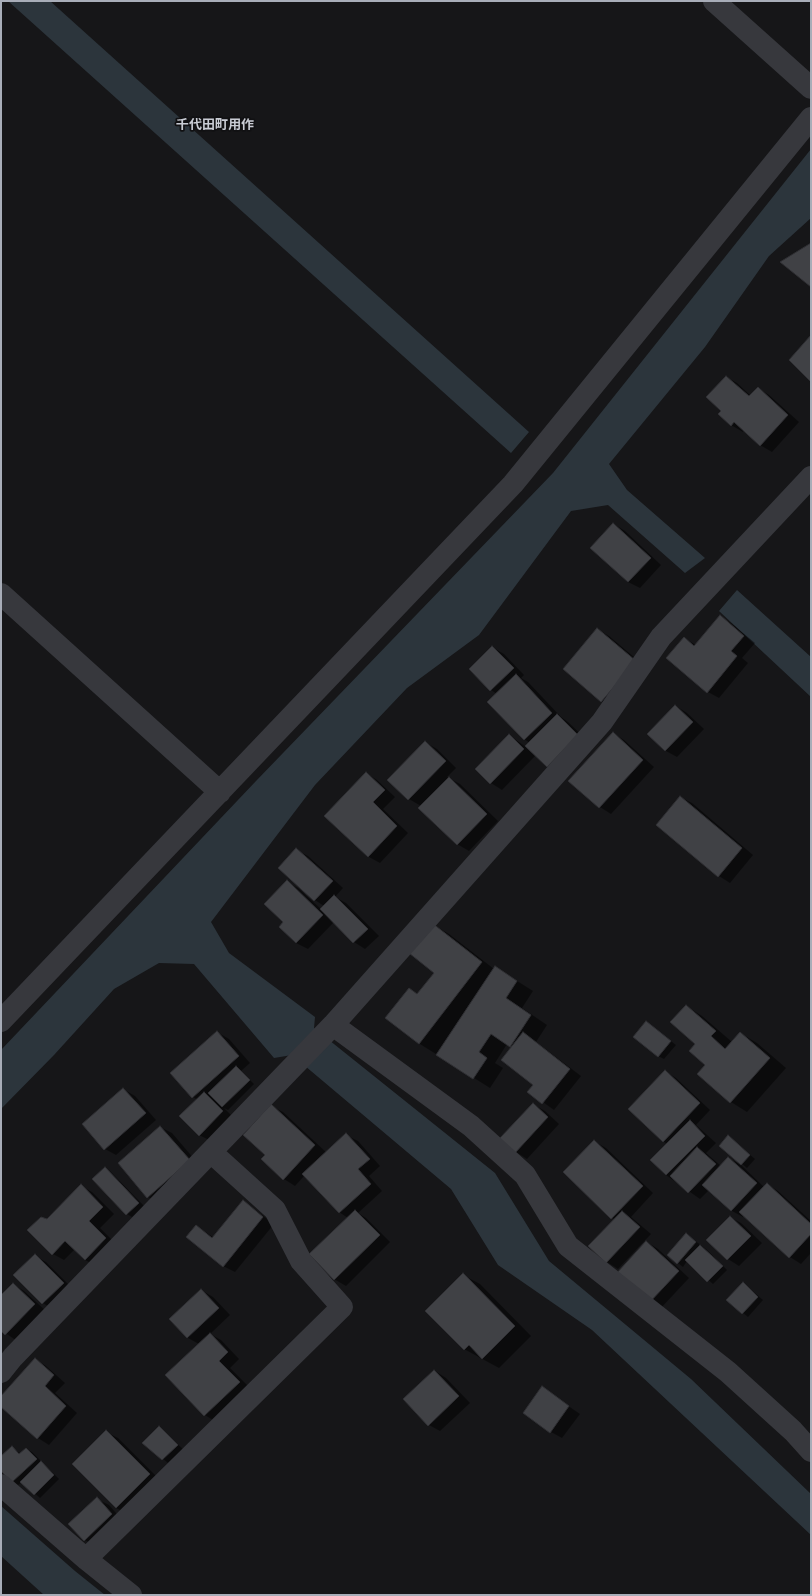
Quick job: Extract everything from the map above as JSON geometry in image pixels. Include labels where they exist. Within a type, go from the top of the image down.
[{"type":"street","points":[[714,1],[811,88]]},
{"type":"street","points":[[1,1021],[513,484],[811,118]]},
{"type":"street","points":[[5,1358],[211,1152],[330,1028],[602,722],[662,637],[811,477]]},
{"type":"street","points":[[1,594],[220,792]]},
{"type":"street","points":[[330,1028],[471,1126],[525,1175],[568,1246],[728,1372],[793,1431],[811,1451]]},
{"type":"street","points":[[86,1560],[342,1307],[301,1261],[275,1210],[211,1152]]},
{"type":"street","points":[[1,1485],[86,1560],[131,1595]]},
{"type":"shaded area","points":[[8,1],[50,1],[529,432],[511,453]]},
{"type":"shaded area","points":[[811,149],[811,218],[769,256],[705,347],[609,464],[627,490],[705,558],[685,573],[608,505],[571,511],[479,635],[407,688],[315,785],[211,922],[229,953],[315,1017],[314,1028],[495,1173],[549,1261],[691,1379],[811,1494],[811,1535],[592,1330],[498,1265],[451,1189],[292,1055],[274,1058],[194,964],[159,963],[114,989],[54,1055],[1,1109],[1,1050],[256,781],[553,473]]},
{"type":"shaded area","points":[[737,590],[811,657],[811,697],[719,611]]},
{"type":"shaded area","points":[[1,1506],[75,1571],[105,1595],[44,1595],[1,1556]]},
{"type":"building","points":[[811,243],[811,287],[780,262]]},
{"type":"building","points":[[811,335],[811,382],[789,360]]},
{"type":"building","points":[[726,376],[749,396],[758,387],[788,415],[760,446],[734,422],[731,426],[718,414],[721,411],[706,397]]},
{"type":"building","points":[[613,523],[651,558],[628,582],[590,548]]},
{"type":"building","points":[[720,615],[744,636],[731,651],[737,656],[707,693],[666,658],[684,637],[694,646]]},
{"type":"building","points":[[597,628],[636,661],[601,702],[563,669]]},
{"type":"building","points":[[492,646],[514,668],[490,691],[469,669]]},
{"type":"building","points":[[516,674],[552,713],[524,740],[487,702]]},
{"type":"building","points":[[675,705],[693,722],[665,751],[647,734]]},
{"type":"building","points":[[557,714],[578,735],[547,767],[525,746]]},
{"type":"building","points":[[613,732],[643,760],[599,808],[568,781]]},
{"type":"building","points":[[509,734],[524,749],[490,784],[475,769]]},
{"type":"building","points":[[425,741],[446,761],[408,800],[387,780]]},
{"type":"building","points":[[366,772],[385,790],[373,802],[397,826],[368,857],[324,816]]},
{"type":"building","points":[[449,777],[487,814],[457,845],[418,808]]},
{"type":"building","points":[[680,796],[742,848],[718,877],[656,825]]},
{"type":"building","points":[[296,848],[333,881],[314,901],[278,868]]},
{"type":"building","points":[[287,880],[323,915],[296,943],[279,927],[283,922],[264,904]]},
{"type":"building","points":[[334,895],[368,929],[353,943],[320,909]]},
{"type":"building","points":[[432,923],[482,962],[419,1044],[385,1018],[409,988],[417,994],[434,973],[409,953]]},
{"type":"building","points":[[495,966],[517,981],[506,998],[531,1015],[510,1047],[491,1034],[479,1052],[487,1058],[473,1079],[436,1055]]},
{"type":"building","points":[[686,1005],[716,1031],[711,1036],[725,1049],[740,1032],[770,1058],[730,1103],[697,1074],[705,1065],[689,1051],[695,1044],[670,1022]]},
{"type":"building","points":[[646,1021],[671,1041],[658,1057],[633,1037]]},
{"type":"building","points":[[217,1031],[239,1056],[192,1098],[170,1073]]},
{"type":"building","points":[[523,1032],[570,1069],[542,1104],[527,1092],[533,1085],[501,1060]]},
{"type":"building","points":[[236,1066],[250,1080],[222,1107],[208,1093]]},
{"type":"building","points":[[665,1070],[700,1103],[663,1142],[628,1109]]},
{"type":"building","points":[[123,1088],[146,1113],[104,1150],[82,1124]]},
{"type":"building","points":[[204,1092],[223,1111],[199,1136],[179,1116]]},
{"type":"building","points":[[533,1103],[548,1117],[515,1153],[500,1138]]},
{"type":"building","points":[[271,1104],[315,1145],[283,1180],[261,1159],[265,1155],[243,1135]]},
{"type":"building","points":[[690,1120],[705,1136],[666,1175],[650,1160]]},
{"type":"building","points":[[160,1126],[190,1160],[147,1198],[118,1163]]},
{"type":"building","points":[[346,1133],[370,1159],[358,1169],[371,1184],[339,1213],[302,1174]]},
{"type":"building","points":[[728,1135],[750,1155],[741,1165],[719,1146]]},
{"type":"building","points":[[594,1140],[643,1186],[611,1219],[563,1172]]},
{"type":"building","points":[[697,1147],[716,1164],[688,1193],[670,1176]]},
{"type":"building","points":[[728,1157],[757,1183],[731,1211],[702,1185]]},
{"type":"building","points":[[105,1167],[139,1203],[126,1215],[92,1179]]},
{"type":"building","points":[[767,1183],[811,1224],[811,1234],[789,1258],[739,1212]]},
{"type":"building","points":[[81,1184],[103,1207],[89,1221],[106,1238],[85,1260],[65,1241],[52,1255],[27,1230],[41,1217],[47,1219]]},
{"type":"building","points":[[243,1200],[263,1217],[223,1267],[186,1237],[196,1225],[212,1238]]},
{"type":"building","points":[[355,1210],[380,1235],[334,1280],[309,1254]]},
{"type":"building","points":[[622,1211],[640,1227],[606,1263],[588,1246]]},
{"type":"building","points":[[730,1216],[751,1236],[727,1260],[706,1240]]},
{"type":"building","points":[[686,1233],[696,1242],[677,1264],[667,1255]]},
{"type":"building","points":[[646,1241],[679,1271],[648,1304],[616,1274]]},
{"type":"building","points":[[700,1245],[723,1266],[707,1282],[685,1260]]},
{"type":"building","points":[[35,1254],[64,1283],[42,1304],[13,1275]]},
{"type":"building","points":[[463,1273],[515,1326],[482,1359],[469,1345],[464,1350],[425,1311]]},
{"type":"building","points":[[743,1282],[758,1297],[742,1314],[726,1300]]},
{"type":"building","points":[[13,1283],[35,1304],[5,1335],[1,1331],[1,1295]]},
{"type":"building","points":[[201,1289],[219,1308],[187,1338],[169,1319]]},
{"type":"building","points":[[210,1333],[228,1352],[219,1361],[240,1382],[204,1416],[165,1375]]},
{"type":"building","points":[[35,1358],[54,1375],[45,1386],[66,1406],[37,1439],[1,1407],[1,1396]]},
{"type":"building","points":[[434,1370],[459,1396],[428,1426],[403,1399]]},
{"type":"building","points":[[542,1386],[569,1406],[550,1433],[523,1413]]},
{"type":"building","points":[[159,1426],[178,1445],[162,1460],[142,1443]]},
{"type":"building","points":[[106,1430],[150,1474],[116,1508],[72,1464]]},
{"type":"building","points":[[12,1446],[19,1454],[26,1448],[37,1459],[12,1482],[1,1471],[1,1456]]},
{"type":"building","points":[[41,1461],[54,1475],[34,1495],[20,1482]]},
{"type":"building","points":[[97,1497],[112,1514],[84,1541],[68,1524]]},
{"type":"district","name":"千代田町用作","points":[[215,125]]}]
